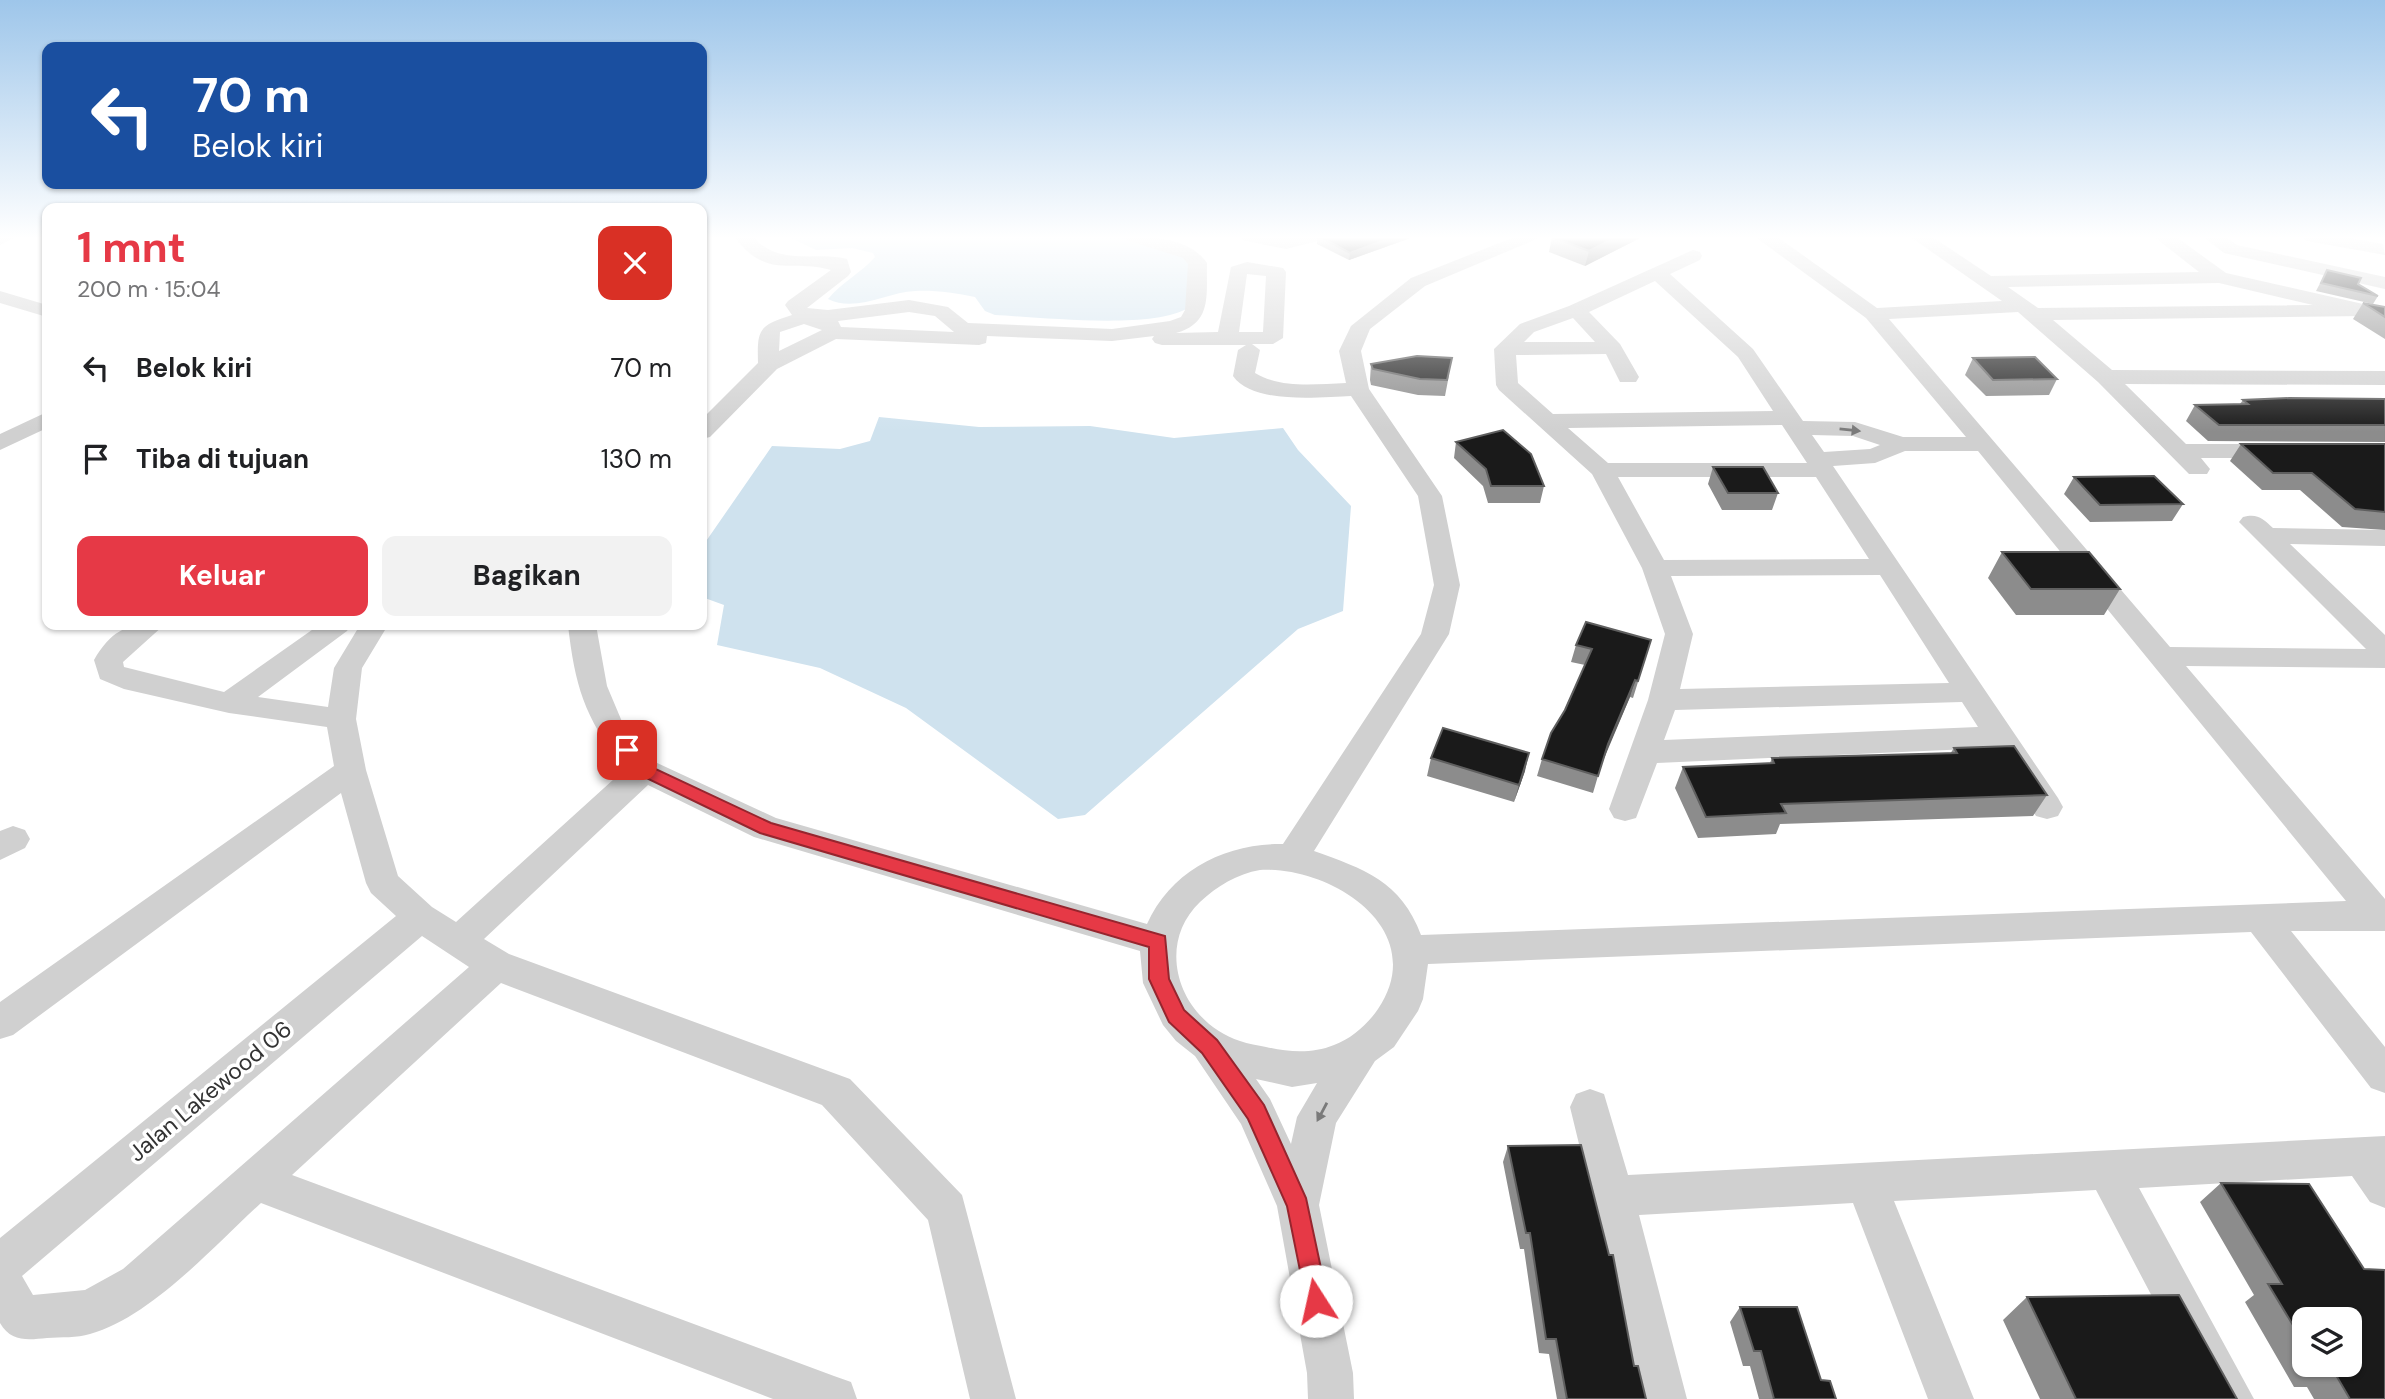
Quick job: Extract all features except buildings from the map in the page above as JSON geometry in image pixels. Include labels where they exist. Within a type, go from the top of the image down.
[{"type":"street","points":[[14,301],[42,310]]},
{"type":"street","points":[[800,301],[795,305],[801,313],[828,316],[909,306],[941,311],[963,329],[1112,335],[1174,327],[1189,321],[1195,310],[1196,301]]},
{"type":"street","points":[[1228,336],[1233,301]]},
{"type":"street","points":[[1273,338],[1275,301]]},
{"type":"street","points":[[1293,858],[1435,634],[1447,585],[1430,496],[1357,389],[1350,351],[1361,326],[1393,301]]},
{"type":"street","points":[[1595,301],[1527,328],[1505,349],[1507,385],[1602,470],[1655,568],[1679,634],[1664,699],[1625,809]]},
{"type":"street","points":[[1689,301],[1735,341],[1794,423],[2047,807]]},
{"type":"street","points":[[1856,301],[1873,314],[1985,444],[2381,916]]},
{"type":"street","points":[[2016,301],[2106,377],[2198,469]]},
{"type":"street","points":[[2327,301],[2385,315]]},
{"type":"street","points":[[1576,310],[1613,348],[1628,377]]},
{"type":"street","points":[[1873,314],[2028,310],[2365,310]]},
{"type":"street","points":[[769,364],[768,335],[773,328],[803,318],[830,324],[833,333]]},
{"type":"street","points":[[707,427],[769,364],[833,333],[1079,344],[1228,336],[1273,338]]},
{"type":"street","points":[[1228,336],[1249,350]]},
{"type":"street","points":[[1249,350],[1273,338]]},
{"type":"street","points":[[1505,349],[1613,348]]},
{"type":"street","points":[[1249,350],[1244,376],[1254,384],[1277,389],[1357,389]]},
{"type":"street","points":[[2106,377],[2385,378]]},
{"type":"street","points":[[0,443],[42,421]]},
{"type":"street","points":[[1546,421],[1794,423],[1855,429],[1900,444],[1985,444]]},
{"type":"street","points":[[1602,470],[1821,465],[1875,456],[1900,444]]},
{"type":"street","points":[[2179,451],[2303,451]]},
{"type":"street","points":[[2385,538],[2259,529],[2385,651]]},
{"type":"street","points":[[1655,568],[1888,567]]},
{"type":"street","points":[[142,630],[128,639],[107,660],[110,672],[124,679],[229,704],[341,719]]},
{"type":"street","points":[[229,704],[330,630]]},
{"type":"street","points":[[371,630],[348,668],[341,719],[350,770],[383,883],[420,917],[496,965],[836,1092],[947,1210],[993,1399]]},
{"type":"street","points":[[583,630],[592,686],[610,729],[643,770],[766,828],[1158,942]]},
{"type":"street","points":[[2162,656],[2385,659]]},
{"type":"street","points":[[1664,699],[1970,692]]},
{"type":"street","points":[[1645,752],[2000,737]]},
{"type":"street","points":[[0,1023],[350,770]]},
{"type":"street","points":[[459,941],[643,770]]},
{"type":"street","points":[[1298,1205],[1317,1117],[1358,1055],[1392,1027],[1410,989],[1411,950],[1400,922],[1381,897],[1346,873],[1325,864],[1293,858],[1256,858],[1221,868],[1192,887],[1170,911],[1158,942],[1159,979],[1177,1016],[1210,1046],[1256,1112],[1298,1205],[1330,1373],[1331,1399]]},
{"type":"street","points":[[1411,950],[2260,918],[2381,916]]},
{"type":"street","name":"Jalan Lakewood 06","points":[[0,1266],[420,917]]},
{"type":"street","points":[[2260,918],[2385,1076]]},
{"type":"street","points":[[0,1281],[22,1318],[89,1312],[139,1285],[496,965]]},
{"type":"street","points":[[1210,1046],[1257,1066],[1309,1070],[1358,1055]]},
{"type":"street","points":[[1590,1107],[1664,1399]]},
{"type":"street","points":[[1612,1195],[2107,1170],[2378,1167]]},
{"type":"street","points":[[2107,1170],[2231,1399]]},
{"type":"street","points":[[254,1181],[834,1399]]},
{"type":"street","points":[[1866,1183],[1951,1399]]},
{"type":"water","points":[[834,301],[867,301],[849,304]]},
{"type":"water","points":[[978,301],[1188,301],[1188,308],[1171,315],[1149,319],[1095,321],[995,315],[985,311]]},
{"type":"water","points":[[879,417],[979,427],[1090,426],[1174,438],[1283,428],[1298,450],[1351,506],[1343,611],[1298,629],[1085,815],[1058,819],[906,708],[820,668],[717,645],[724,605],[707,599],[707,540],[772,446],[840,449],[870,441]]},
{"type":"route","points":[[627,750],[643,770],[766,828],[1158,942],[1159,979],[1177,1016],[1210,1046],[1256,1112],[1298,1205],[1316,1301]]}]
